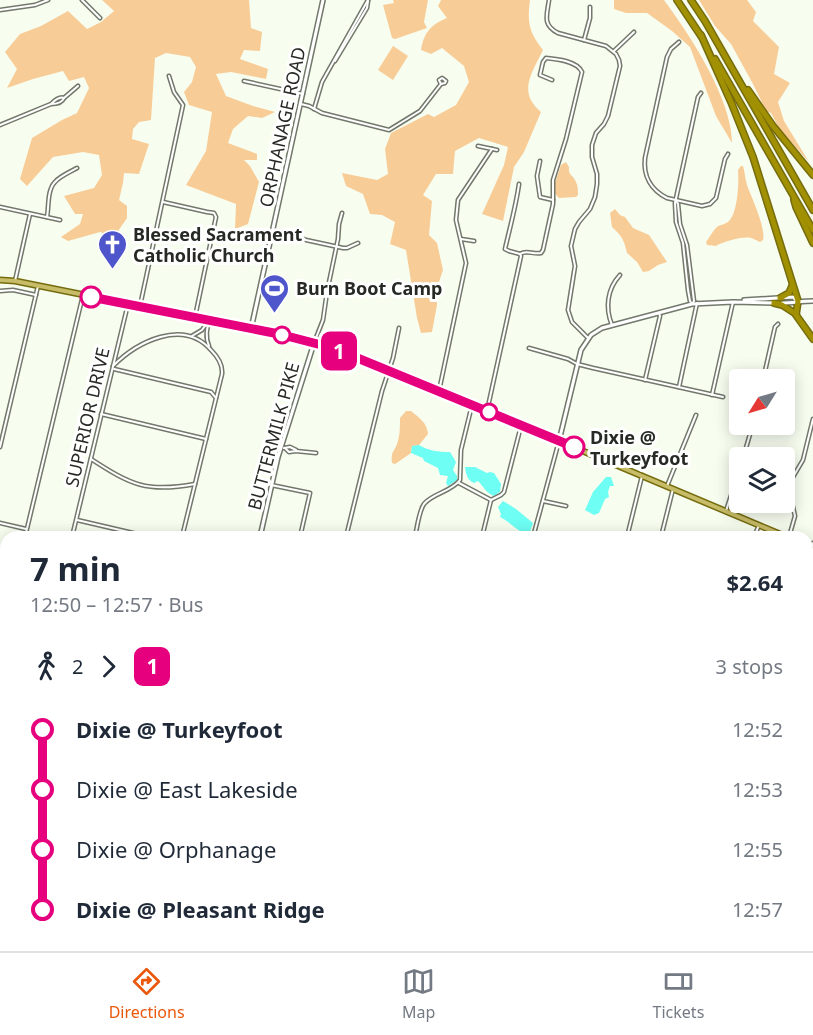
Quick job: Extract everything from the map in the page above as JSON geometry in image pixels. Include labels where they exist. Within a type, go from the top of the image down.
[{"type":"highway","points":[[677,0],[701,34],[813,230]]},
{"type":"highway","points":[[691,0],[813,210]]},
{"type":"highway","points":[[701,34],[753,157],[798,301],[796,315]]},
{"type":"highway","points":[[726,58],[773,126],[813,175]]},
{"type":"highway","points":[[793,195],[796,207],[813,243]]},
{"type":"highway","points":[[780,298],[789,293],[792,286]]},
{"type":"highway","points":[[774,303],[782,305],[796,315],[813,339]]},
{"type":"main road","name":"ORPHANAGE ROAD","points":[[251,329],[323,0]]},
{"type":"main road","points":[[0,280],[15,281],[279,334],[337,350],[774,531]]},
{"type":"main road","points":[[733,302],[793,297],[798,301]]},
{"type":"main road","points":[[558,441],[581,350],[588,338],[598,330],[697,303],[792,303],[813,300]]},
{"type":"main road","name":"BUTTERMILK PIKE","points":[[261,531],[272,485],[314,343]]},
{"type":"street","points":[[0,10],[35,5],[48,0]]},
{"type":"street","points":[[82,0],[100,18]]},
{"type":"street","points":[[314,109],[322,82],[368,0],[367,8],[338,59],[333,63]]},
{"type":"street","points":[[549,0],[546,19],[551,30],[606,46],[614,51],[619,60],[619,71],[608,116],[594,136],[591,150],[597,174],[595,197],[590,209],[576,226],[571,246],[575,266],[568,310],[572,322],[588,338]]},
{"type":"street","points":[[584,40],[590,8]]},
{"type":"street","points":[[614,51],[634,32]]},
{"type":"street","points":[[679,42],[671,49],[667,57],[644,166],[646,176],[655,190],[667,198],[702,206],[716,198],[728,154]]},
{"type":"street","points":[[519,184],[506,249],[520,254],[526,251],[538,254],[543,250],[552,200],[553,180],[582,72],[578,65],[546,58],[540,75],[552,80]]},
{"type":"street","points":[[140,306],[183,105],[174,92],[169,76]]},
{"type":"street","points":[[244,81],[303,94]]},
{"type":"street","points":[[300,104],[322,113],[389,130],[420,111],[441,84]]},
{"type":"street","points":[[0,125],[63,101],[78,86]]},
{"type":"street","points":[[692,304],[683,243],[676,222],[675,203],[698,97],[701,93]]},
{"type":"street","points":[[478,146],[497,150]]},
{"type":"street","points":[[439,392],[464,275],[465,256],[456,220],[458,200],[492,149]]},
{"type":"street","points":[[540,161],[537,176],[540,197],[552,200]]},
{"type":"street","points":[[48,217],[53,183],[77,168]]},
{"type":"street","points":[[163,202],[214,213],[216,217],[195,317]]},
{"type":"street","points":[[0,207],[60,220]]},
{"type":"street","points":[[314,343],[322,320],[342,213]]},
{"type":"street","points":[[15,281],[30,214]]},
{"type":"street","points":[[274,230],[336,247],[346,248],[358,243]]},
{"type":"street","points":[[461,239],[474,241]]},
{"type":"street","points":[[487,411],[520,254]]},
{"type":"street","points":[[612,325],[608,304],[615,280],[620,275]]},
{"type":"street","points":[[0,447],[38,286]]},
{"type":"street","points":[[0,291],[13,290],[36,295]]},
{"type":"street","points":[[0,523],[27,529],[83,295]]},
{"type":"street","points":[[712,395],[733,302]]},
{"type":"street","points":[[680,387],[697,303]]},
{"type":"street","name":"SUPERIOR DRIVE","points":[[73,531],[128,304]]},
{"type":"street","points":[[645,380],[659,313]]},
{"type":"street","points":[[192,336],[202,330],[209,321]]},
{"type":"street","points":[[209,321],[207,340],[210,348]]},
{"type":"street","points":[[765,369],[775,327],[778,324]]},
{"type":"street","points":[[348,531],[399,328]]},
{"type":"street","points":[[183,531],[219,387],[222,367],[210,348],[200,340],[192,336],[176,334],[155,339],[124,355],[113,367],[211,392],[216,398]]},
{"type":"street","points":[[529,348],[568,359],[577,364],[723,398]]},
{"type":"street","points":[[211,392],[219,387]]},
{"type":"street","points":[[417,531],[424,504],[459,482],[461,450],[472,405]]},
{"type":"street","points":[[101,414],[206,439]]},
{"type":"street","points":[[667,486],[696,415]]},
{"type":"street","points":[[790,531],[795,516],[790,498],[790,486],[792,477],[803,460],[813,419]]},
{"type":"street","points":[[483,531],[491,500],[504,492],[521,426]]},
{"type":"street","points":[[535,531],[558,441]]},
{"type":"street","points":[[283,447],[289,452],[316,453]]},
{"type":"street","points":[[91,459],[117,475],[140,485],[165,487],[195,484]]},
{"type":"street","points":[[628,531],[642,476]]},
{"type":"street","points":[[459,482],[491,500]]},
{"type":"street","points":[[272,485],[310,493],[301,531]]},
{"type":"street","points":[[663,531],[674,489]]},
{"type":"street","points":[[543,501],[566,506]]},
{"type":"street","points":[[726,511],[729,502]]},
{"type":"street","points":[[76,519],[125,531]]},
{"type":"street","points":[[756,531],[759,525]]},
{"type":"shaded area","points":[[102,0],[249,0],[251,28],[262,32],[260,51],[244,50],[240,59],[268,69],[266,79],[231,72],[216,74],[226,96],[275,112],[262,118],[248,116],[233,129],[228,143],[257,154],[257,160],[244,160],[259,182],[248,224],[235,229],[236,204],[186,185],[206,151],[212,112],[189,105],[184,92],[192,82],[196,67],[190,57],[166,53],[155,58],[151,120],[139,122],[133,129],[132,139],[149,144],[139,174],[124,173],[119,200],[127,206],[127,218],[114,237],[100,232],[68,241],[61,237],[80,224],[83,214],[75,214],[64,196],[94,188],[102,175],[99,155],[83,152],[53,157],[27,186],[20,179],[32,138],[77,113],[89,88],[84,77],[69,81],[63,71],[7,88],[17,69],[5,52],[20,34],[41,26],[68,11],[87,29],[101,22],[114,11]]},
{"type":"shaded area","points":[[393,0],[428,0],[424,22],[427,28],[392,38],[383,5],[394,3]]},
{"type":"shaded area","points":[[441,0],[530,0],[530,27],[543,50],[531,74],[528,90],[534,105],[541,112],[524,152],[514,167],[503,221],[482,214],[504,165],[508,147],[479,138],[455,151],[453,174],[436,174],[423,195],[432,201],[429,235],[437,243],[443,270],[436,291],[437,305],[432,332],[421,333],[406,250],[390,244],[395,222],[382,215],[370,214],[363,194],[346,186],[342,173],[377,180],[388,174],[385,149],[391,133],[428,114],[434,117],[456,105],[469,82],[464,66],[442,48],[431,54],[421,50],[429,30],[447,18],[438,6]]},
{"type":"shaded area","points":[[614,0],[664,0],[708,68],[725,107],[732,143],[716,116],[690,47],[647,13],[626,13],[614,9]]},
{"type":"shaded area","points":[[699,0],[747,0],[756,12],[753,21],[779,47],[774,74],[790,83],[778,102],[784,121],[809,162],[780,130],[771,113],[766,111],[731,44],[715,26]]},
{"type":"shaded area","points":[[393,46],[408,56],[393,80],[378,70]]},
{"type":"shaded area","points":[[566,162],[577,184],[578,195],[559,198],[555,194],[555,182],[561,165]]},
{"type":"shaded area","points":[[743,166],[747,185],[761,221],[763,240],[760,242],[752,238],[743,238],[716,246],[707,245],[706,242],[715,229],[728,222],[734,212],[738,190],[738,170]]},
{"type":"shaded area","points":[[615,209],[633,228],[649,235],[667,262],[643,272],[637,262],[627,253],[622,238],[612,227],[610,213]]},
{"type":"shaded area","points":[[406,411],[411,411],[422,421],[428,434],[419,445],[412,446],[411,453],[395,464],[392,463],[392,454],[399,438],[400,418]]},
{"type":"water","points":[[419,445],[434,451],[450,452],[456,462],[453,470],[457,480],[448,486],[446,483],[448,476],[440,475],[438,468],[411,453],[412,446]]},
{"type":"water","points":[[465,467],[475,467],[487,473],[494,473],[501,484],[500,492],[494,496],[487,492],[478,481],[472,482],[467,476]]},
{"type":"water","points":[[606,477],[611,477],[614,486],[610,486],[609,497],[605,499],[599,513],[594,515],[585,510],[593,492]]},
{"type":"water","points":[[503,501],[516,509],[533,523],[530,531],[520,531],[500,517],[498,507]]},
{"type":"bus line","name":"1","points":[[91,297],[279,334],[333,348],[574,447]]},
{"type":"place","name":"Blessed Sacrament Catholic Church","points":[[112,270]]},
{"type":"place","name":"Burn Boot Camp","points":[[275,314]]},
{"type":"place","name":"Dixie @ Turkeyfoot","points":[[574,447]]}]
